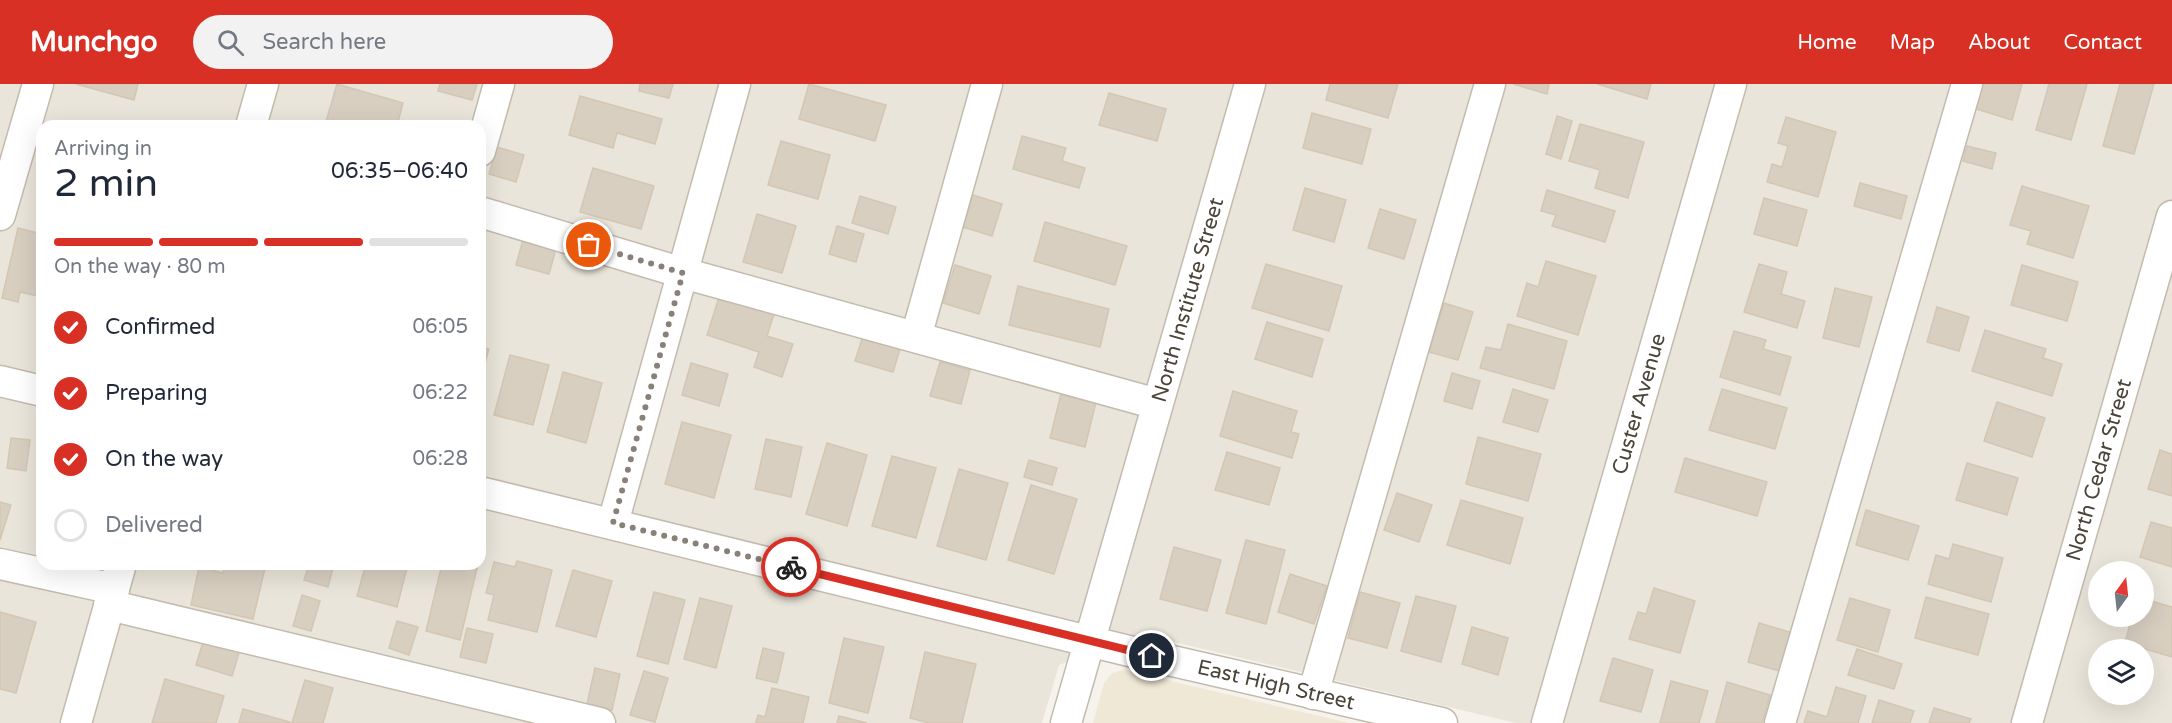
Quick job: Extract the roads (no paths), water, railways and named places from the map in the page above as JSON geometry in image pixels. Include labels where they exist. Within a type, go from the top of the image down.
[{"type":"street","points":[[0,215],[37,84]]},
{"type":"street","points":[[253,120],[263,84]]},
{"type":"street","points":[[486,130],[499,84]]},
{"type":"street","points":[[613,523],[735,84]]},
{"type":"street","points":[[916,337],[987,84]]},
{"type":"street","name":"North Institute Street","points":[[1066,723],[1250,84]]},
{"type":"street","points":[[1313,694],[1490,84]]},
{"type":"street","name":"Custer Avenue","points":[[1547,723],[1731,84]]},
{"type":"street","points":[[1780,723],[1967,84]]},
{"type":"street","points":[[486,214],[683,273],[1157,404]]},
{"type":"street","name":"North Cedar Street","points":[[2026,723],[2172,216]]},
{"type":"street","points":[[0,381],[36,390]]},
{"type":"street","name":"East High Street","points":[[486,493],[1089,641],[1442,723]]},
{"type":"street","points":[[0,564],[115,586],[600,723]]},
{"type":"street","points":[[76,723],[115,586]]}]
